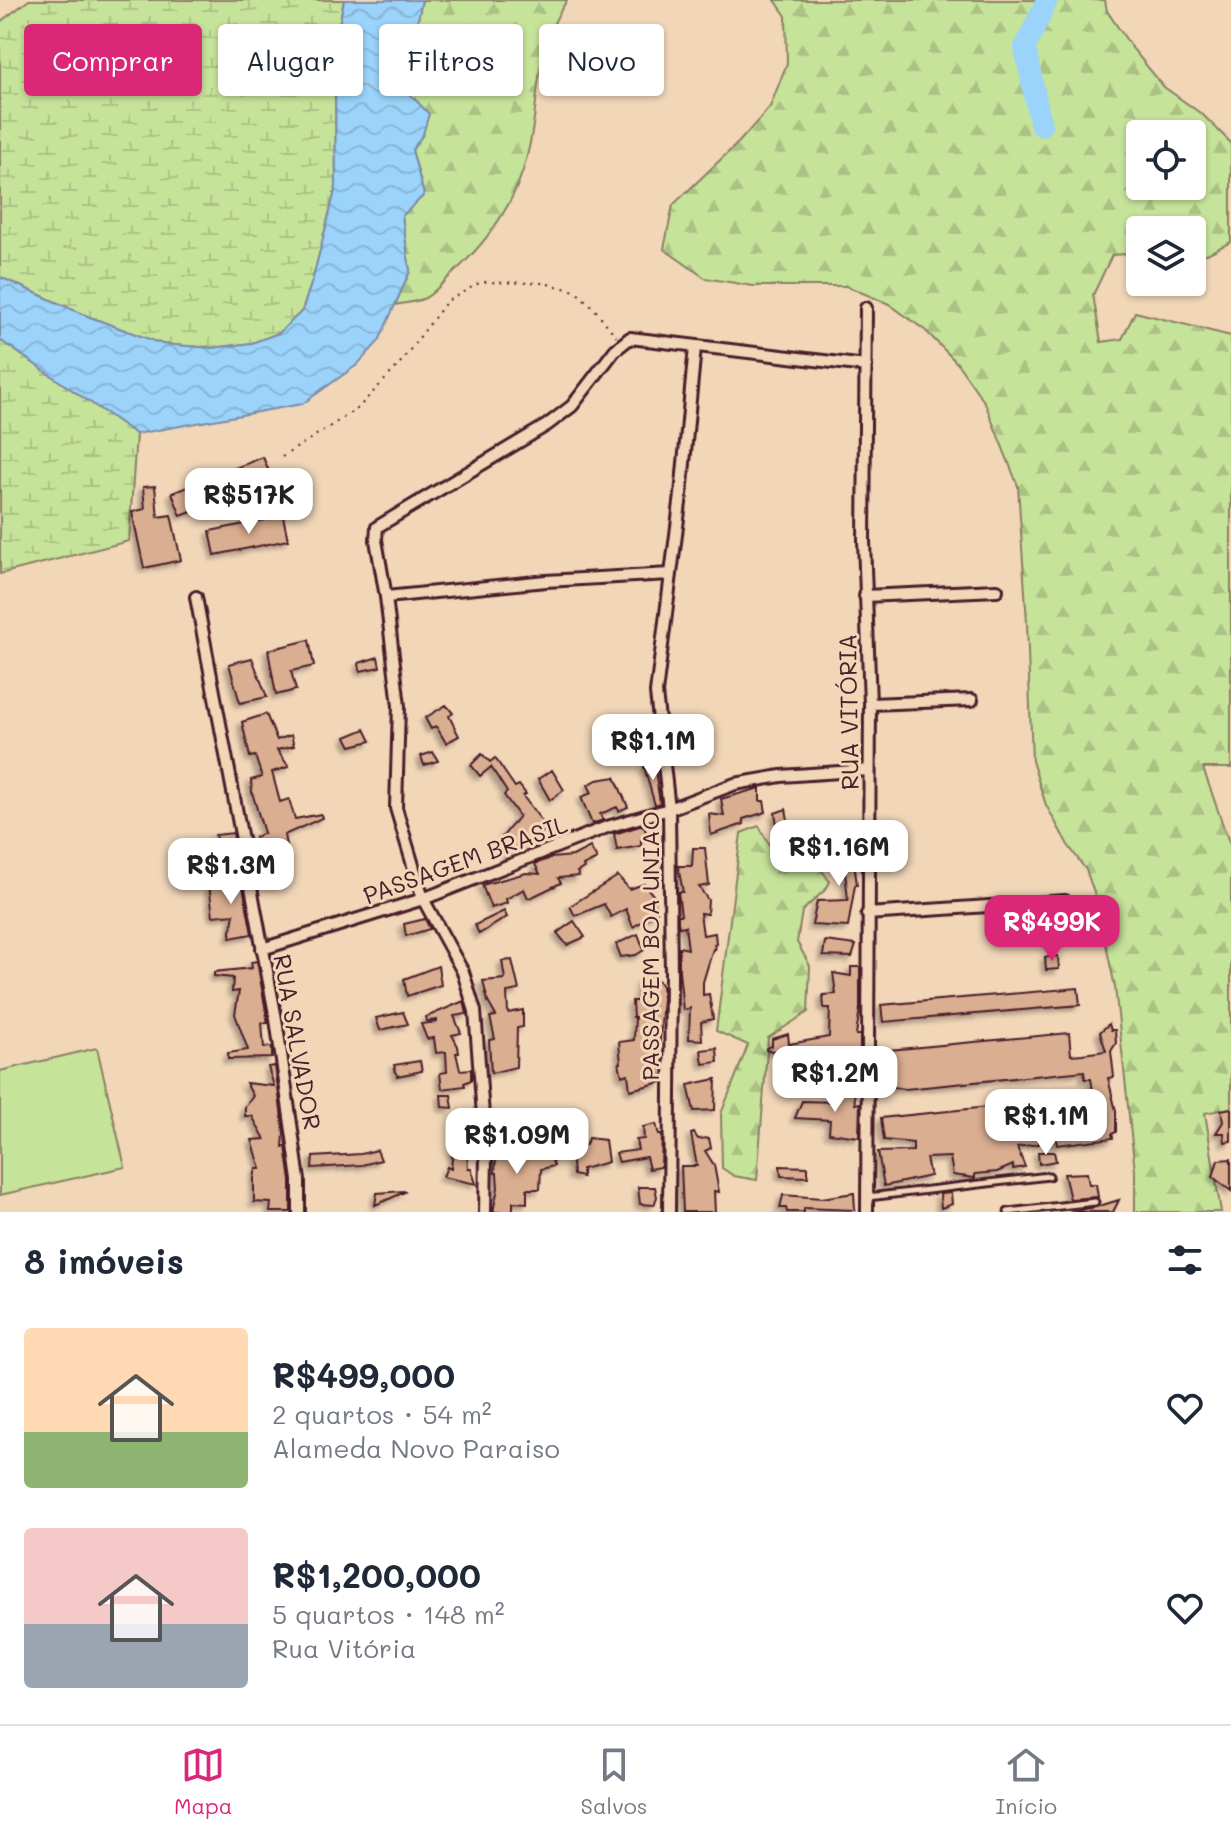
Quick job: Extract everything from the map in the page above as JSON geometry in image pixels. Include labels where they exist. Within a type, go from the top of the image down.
[{"type":"street","name":"RUA VITÓRIA","points":[[866,308],[865,596],[870,704],[867,1212]]},
{"type":"street","points":[[485,1212],[486,1154],[475,1011],[463,972],[423,899],[396,808],[400,728],[386,597],[376,540],[377,527],[547,425],[572,406],[622,343],[630,338],[866,366]]},
{"type":"street","name":"PASSAGEM BOA UNIAO","points":[[669,1212],[669,809],[656,693],[681,495],[695,347]]},
{"type":"street","points":[[386,597],[546,581],[670,574]]},
{"type":"street","points":[[865,596],[997,590]]},
{"type":"street","name":"RUA SALVADOR","points":[[196,597],[292,1122],[299,1180],[299,1212]]},
{"type":"street","points":[[870,704],[972,700]]},
{"type":"street","name":"PASSAGEM BRASIL","points":[[262,949],[423,899],[607,827],[669,809],[735,784],[781,776],[869,770]]},
{"type":"street","points":[[867,914],[1065,901]]},
{"type":"lane","points":[[868,1087],[883,1083]]},
{"type":"lane","points":[[867,1197],[1049,1176]]},
{"type":"lane","points":[[1008,1212],[1095,1202]]},
{"type":"path","points":[[282,457],[357,409],[397,367],[447,301],[481,282],[544,283],[575,291],[593,307],[622,343]]},
{"type":"green space","points":[[29,0],[344,0],[339,24],[218,24],[218,96],[335,96],[336,187],[302,311],[279,333],[252,343],[213,348],[162,344],[87,316],[0,277],[0,22]]},
{"type":"green space","points":[[422,0],[567,0],[554,24],[539,24],[539,75],[532,131],[523,171],[508,205],[475,251],[434,291],[422,299],[395,305],[410,271],[402,216],[424,195],[412,150],[423,134],[411,96],[523,96],[523,24],[417,24]]},
{"type":"green space","points":[[775,0],[1105,0],[1107,11],[1132,48],[1164,87],[1203,115],[1231,143],[1231,242],[1206,254],[1206,216],[1126,216],[1126,254],[1112,255],[1093,295],[1101,342],[1122,339],[1135,312],[1231,336],[1231,768],[1203,768],[1231,848],[1231,1108],[1205,1113],[1221,1212],[1135,1212],[1135,1171],[1115,987],[1096,898],[1086,870],[1046,805],[1032,761],[1018,486],[985,403],[957,363],[926,331],[889,304],[846,286],[753,286],[705,278],[664,249],[673,205],[739,142],[770,107],[787,63],[786,16]]},
{"type":"green space","points":[[0,340],[136,434],[129,541],[0,574]]},
{"type":"green space","points":[[759,826],[780,865],[815,860],[830,882],[802,911],[797,942],[810,966],[808,1012],[768,1038],[757,1180],[734,1176],[722,1168],[721,1114],[748,1045],[716,1031],[741,833]]},
{"type":"green space","points":[[97,1048],[125,1167],[0,1195],[0,1071]]},
{"type":"water","points":[[344,0],[422,0],[417,24],[379,24],[379,96],[412,96],[429,114],[423,134],[412,150],[424,195],[402,216],[410,271],[379,341],[357,365],[302,404],[136,434],[0,340],[0,277],[87,316],[162,344],[213,348],[252,343],[279,333],[302,311],[336,187],[335,96],[363,96],[363,24],[339,24]]},
{"type":"building","points":[[263,457],[272,479],[266,481],[271,494],[249,503],[245,492],[181,516],[172,493]]},
{"type":"building","points":[[155,486],[158,517],[171,515],[181,560],[144,568],[132,512],[145,509],[143,487]]},
{"type":"building","points":[[283,516],[288,540],[215,555],[210,531]]},
{"type":"building","points":[[309,640],[314,666],[291,671],[296,690],[276,695],[268,650]]},
{"type":"building","points":[[378,657],[380,667],[360,671],[359,663]]},
{"type":"building","points":[[252,658],[267,697],[240,703],[229,664]]},
{"type":"building","points":[[446,705],[453,713],[449,716],[459,736],[446,743],[436,726],[431,729],[425,718]]},
{"type":"building","points":[[266,714],[277,740],[291,735],[294,746],[277,750],[289,767],[272,772],[280,802],[289,799],[295,819],[321,814],[322,818],[284,835],[292,876],[273,884],[262,847],[258,848],[255,837],[264,833],[251,780],[262,777],[255,756],[250,757],[242,722]]},
{"type":"building","points":[[365,729],[371,741],[351,746],[346,737]]},
{"type":"building","points":[[433,752],[438,761],[424,765],[421,756]]},
{"type":"building","points":[[482,754],[490,762],[495,758],[515,787],[519,785],[526,794],[523,796],[546,827],[541,834],[506,853],[500,840],[519,816],[504,795],[507,792],[491,767],[480,776],[471,765]]},
{"type":"building","points":[[654,763],[660,803],[655,805],[644,767]]},
{"type":"building","points":[[552,770],[564,790],[550,800],[538,779]]},
{"type":"building","points":[[615,777],[628,807],[619,811],[617,807],[600,814],[603,820],[592,824],[581,797],[592,793],[588,785]]},
{"type":"building","points":[[760,788],[760,801],[764,801],[766,812],[743,819],[744,824],[711,835],[709,814],[724,816],[721,799]]},
{"type":"building","points":[[786,809],[792,842],[780,843],[775,813]]},
{"type":"building","points":[[643,825],[649,838],[641,839],[641,846],[617,850],[614,834]]},
{"type":"building","points":[[233,833],[237,854],[222,856],[215,835]]},
{"type":"building","points":[[858,843],[857,862],[854,862],[857,885],[848,927],[812,925],[817,901],[848,900],[844,862],[824,862],[825,845]]},
{"type":"building","points":[[590,847],[597,859],[583,866],[577,872],[579,876],[558,878],[561,883],[528,898],[524,889],[506,899],[507,903],[491,908],[482,885],[526,873],[540,874],[535,864],[551,858],[573,856]]},
{"type":"building","points":[[693,848],[705,848],[709,885],[699,887],[708,900],[707,914],[700,913],[703,935],[715,933],[716,944],[703,982],[703,995],[709,994],[713,1019],[701,1022],[702,1040],[689,1039],[690,1008],[683,1010],[679,971],[679,947],[688,949],[685,926],[679,927],[678,922],[678,915],[681,915],[678,892],[683,892],[678,866],[692,866]]},
{"type":"building","points":[[618,876],[629,889],[644,884],[653,895],[657,912],[633,927],[626,909],[611,917],[604,904],[575,916],[570,906]]},
{"type":"building","points":[[242,881],[252,934],[230,938],[234,914],[213,916],[209,884]]},
{"type":"building","points":[[504,911],[507,917],[479,934],[475,925]]},
{"type":"building","points":[[425,919],[430,929],[406,936],[404,924]]},
{"type":"building","points":[[574,921],[585,937],[567,945],[557,933]]},
{"type":"building","points":[[638,934],[644,950],[636,955],[621,957],[616,944]]},
{"type":"building","points":[[825,941],[856,945],[852,957],[823,956]]},
{"type":"building","points":[[1058,956],[1059,969],[1046,970],[1045,957]]},
{"type":"building","points":[[512,960],[519,990],[507,992],[508,1013],[523,1010],[523,1027],[517,1028],[516,1067],[491,1073],[489,1040],[495,1039],[490,1017],[496,1016],[488,1002],[483,981],[505,979],[502,961]]},
{"type":"building","points":[[257,961],[268,1023],[262,1023],[264,1048],[272,1047],[272,1058],[228,1059],[228,1053],[248,1050],[235,1014],[239,991],[232,992],[233,978],[214,976],[214,972],[252,968],[251,962]]},
{"type":"building","points":[[438,966],[441,985],[407,996],[404,979]]},
{"type":"building","points":[[851,967],[860,967],[860,1008],[856,1035],[860,1035],[860,1054],[843,1055],[840,1071],[830,1074],[829,1063],[810,1065],[807,1054],[766,1050],[772,1046],[772,1039],[788,1034],[789,1044],[829,1037],[830,1008],[824,1008],[823,995],[836,994],[833,973],[851,976]]},
{"type":"building","points":[[653,974],[662,986],[663,998],[658,1066],[662,1082],[630,1090],[628,1074],[622,1076],[619,1063],[619,1042],[634,1040],[632,1001],[638,1001],[640,982]]},
{"type":"building","points":[[1078,988],[1080,1005],[883,1022],[881,1005]]},
{"type":"building","points":[[464,1001],[467,1014],[454,1016],[461,1033],[452,1035],[458,1046],[459,1053],[456,1053],[460,1070],[471,1069],[471,1080],[464,1083],[465,1086],[442,1089],[440,1073],[447,1072],[446,1052],[436,1053],[434,1038],[427,1039],[421,1024],[437,1022],[427,1021],[426,1017]]},
{"type":"building","points":[[403,1012],[408,1024],[380,1030],[376,1018]]},
{"type":"building","points":[[1109,1024],[1111,1030],[1115,1030],[1116,1043],[1111,1051],[1114,1077],[1108,1078],[1116,1111],[1113,1138],[1057,1145],[1051,1101],[1094,1096],[1091,1079],[1085,1079],[1084,1071],[905,1089],[893,1087],[889,1050],[1069,1033],[1071,1055],[1082,1054],[1106,1051],[1100,1032]]},
{"type":"building","points":[[717,1048],[718,1062],[703,1064],[701,1050]]},
{"type":"building","points":[[420,1061],[422,1071],[397,1076],[394,1065]]},
{"type":"building","points":[[275,1066],[283,1147],[286,1146],[291,1181],[291,1212],[270,1212],[271,1203],[254,1202],[254,1178],[256,1169],[261,1169],[252,1140],[265,1139],[252,1116],[245,1116],[245,1107],[253,1096],[246,1083],[274,1086],[268,1067]]},
{"type":"building","points":[[716,1079],[715,1110],[694,1111],[688,1085]]},
{"type":"building","points":[[854,1091],[855,1104],[860,1103],[859,1137],[829,1133],[830,1120],[795,1118],[802,1101],[836,1102],[837,1093]]},
{"type":"building","points":[[441,1095],[451,1095],[453,1108],[442,1107]]},
{"type":"building","points":[[1036,1102],[1039,1144],[1017,1147],[1025,1167],[1013,1169],[1013,1165],[997,1172],[975,1174],[975,1178],[953,1175],[950,1157],[926,1158],[930,1176],[884,1186],[878,1152],[913,1151],[913,1143],[884,1140],[881,1118]]},
{"type":"building","points":[[1231,1108],[1231,1141],[1225,1142],[1224,1133],[1216,1133],[1223,1122],[1221,1110]]},
{"type":"building","points":[[656,1124],[659,1135],[662,1135],[661,1167],[649,1169],[646,1157],[619,1162],[616,1153],[638,1150],[636,1140],[644,1139],[643,1127]]},
{"type":"building","points":[[694,1133],[698,1139],[709,1138],[711,1148],[705,1151],[714,1165],[719,1192],[714,1191],[715,1212],[683,1212],[681,1166],[697,1166],[691,1134]]},
{"type":"building","points":[[515,1137],[520,1156],[550,1155],[554,1166],[541,1169],[540,1189],[527,1189],[527,1203],[513,1202],[513,1212],[493,1212],[498,1188],[496,1157],[505,1159],[503,1138]]},
{"type":"building","points":[[588,1138],[605,1140],[608,1162],[582,1169],[582,1177],[573,1175],[571,1148],[586,1145]]},
{"type":"building","points":[[377,1150],[381,1160],[362,1165],[312,1168],[313,1157]]},
{"type":"building","points":[[453,1150],[467,1151],[468,1168],[471,1168],[476,1184],[443,1177],[447,1167],[451,1169]]},
{"type":"building","points":[[1038,1152],[1054,1152],[1056,1161],[1039,1164]]},
{"type":"building","points":[[1231,1159],[1231,1191],[1213,1177],[1218,1160]]},
{"type":"building","points":[[780,1166],[808,1167],[808,1177],[781,1176]]},
{"type":"building","points":[[1087,1173],[1089,1184],[1096,1184],[1098,1197],[1070,1199],[1064,1174]]},
{"type":"building","points":[[638,1187],[655,1187],[657,1197],[654,1205],[640,1204]]},
{"type":"building","points":[[405,1192],[375,1205],[377,1193]]},
{"type":"building","points":[[854,1193],[855,1210],[804,1208],[804,1212],[787,1212],[786,1208],[780,1208],[783,1195],[822,1198]]},
{"type":"building","points":[[951,1193],[952,1204],[941,1208],[940,1194]]},
{"type":"building","points":[[1119,1200],[1113,1212],[1070,1212],[1096,1207]]},
{"type":"waterway","points":[[1041,125],[1025,48],[1047,0]]}]
